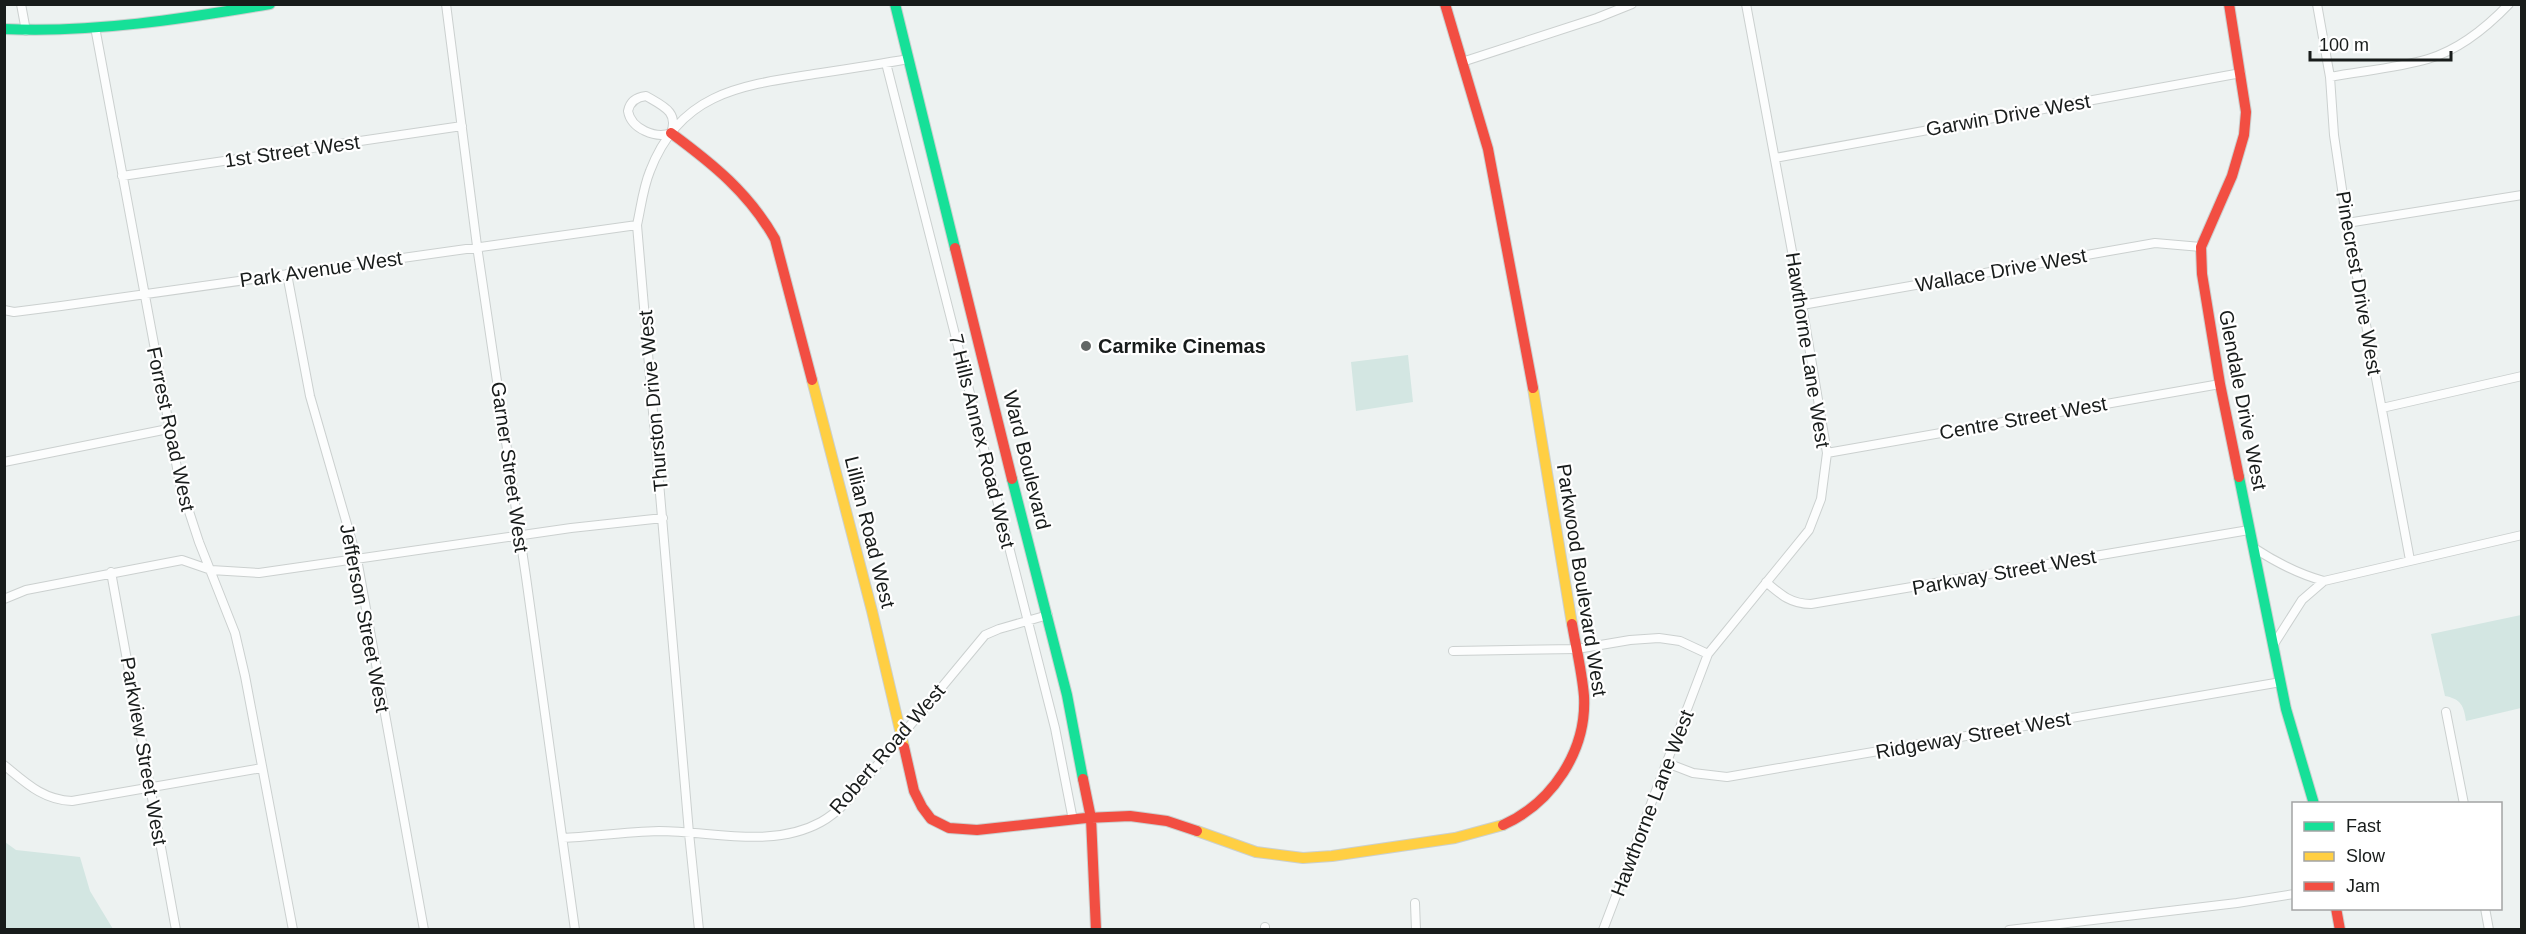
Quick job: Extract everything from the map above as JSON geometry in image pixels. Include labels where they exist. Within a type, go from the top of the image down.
[{"type":"street","points":[[21,4],[26,31]]},
{"type":"street","points":[[4,29],[26,31],[95,27],[270,4]]},
{"type":"street","name":"Garner Street West","points":[[446,4],[477,246],[575,930]]},
{"type":"street","name":"Ward Boulevard","points":[[895,4],[1002,441],[1048,615],[1077,741],[1090,818],[1096,930]]},
{"type":"street","name":"Parkwood Boulevard West","points":[[1090,818],[1150,817],[1264,854],[1286,857],[1324,857],[1475,834],[1510,822],[1540,801],[1557,783],[1574,756],[1581,736],[1584,697],[1540,429],[1488,149],[1445,4]]},
{"type":"street","points":[[1462,62],[1597,18],[1632,4]]},
{"type":"street","name":"Hawthorne Lane West","points":[[1604,930],[1708,654],[1809,530],[1821,499],[1827,453],[1746,4]]},
{"type":"street","name":"Glendale Drive West","points":[[2229,4],[2246,112],[2244,135],[2232,176],[2201,247],[2206,309],[2281,682],[2295,745],[2308,778],[2314,802]]},
{"type":"street","name":"Pinecrest Drive West","points":[[2317,4],[2330,77],[2334,135],[2347,223],[2410,560]]},
{"type":"street","points":[[2330,77],[2428,59],[2462,43],[2494,20],[2509,4]]},
{"type":"street","name":"Forrest Road West","points":[[95,27],[168,429],[183,495],[235,633],[293,930]]},
{"type":"street","name":"Thurston Drive West","points":[[699,930],[637,225],[650,171],[671,133],[702,104],[738,87],[908,59]]},
{"type":"street","name":"7 Hills Annex Road West","points":[[886,63],[1055,728],[1073,820]]},
{"type":"street","name":"Garwin Drive West","points":[[1775,158],[2241,73]]},
{"type":"street","points":[[646,96],[668,109],[674,118],[671,133],[664,136],[654,135],[635,124],[629,116],[632,102],[646,96]]},
{"type":"street","name":"1st Street West","points":[[122,176],[462,126]]},
{"type":"street","name":"Lillian Road West","points":[[671,133],[738,185],[760,212],[775,239],[872,610],[914,791],[922,808],[926,814],[941,825],[970,830],[1090,818]]},
{"type":"street","points":[[2347,223],[2522,195]]},
{"type":"street","name":"Park Avenue West","points":[[4,310],[26,311],[637,225]]},
{"type":"street","name":"Wallace Drive West","points":[[1802,305],[2155,243],[2201,247]]},
{"type":"street","name":"Jefferson Street West","points":[[287,274],[310,396],[357,559],[424,930]]},
{"type":"street","points":[[2382,408],[2522,376]]},
{"type":"street","name":"Centre Street West","points":[[1827,453],[2220,384]]},
{"type":"street","points":[[4,462],[168,429]]},
{"type":"street","points":[[4,599],[26,590],[182,560],[211,570],[258,573],[520,535],[663,518]]},
{"type":"street","name":"Parkway Street West","points":[[1766,582],[1788,600],[1798,604],[1811,604],[2249,530]]},
{"type":"street","points":[[2274,644],[2302,600],[2324,581],[2522,535]]},
{"type":"street","points":[[2254,548],[2294,571],[2324,581]]},
{"type":"street","name":"Parkview Street West","points":[[111,572],[176,930]]},
{"type":"street","name":"Robert Road West","points":[[563,838],[658,831],[760,838],[793,834],[821,822],[845,803],[985,635],[1048,615]]},
{"type":"street","points":[[1454,651],[1577,649],[1630,640],[1659,638],[1680,641],[1708,654]]},
{"type":"street","name":"Ridgeway Street West","points":[[1667,763],[1693,773],[1728,777],[2281,682]]},
{"type":"street","points":[[2446,712],[2464,802]]},
{"type":"street","points":[[4,765],[37,792],[63,801],[151,789],[262,768]]},
{"type":"street","points":[[2009,930],[2292,894]]},
{"type":"street","points":[[1415,903],[1416,930]]},
{"type":"street","points":[[2336,910],[2340,930]]},
{"type":"street","points":[[2485,910],[2489,930]]},
{"type":"shaded area","points":[[1408,355],[1413,402],[1356,411],[1351,362]]},
{"type":"shaded area","points":[[2521,615],[2521,708],[2466,721],[2461,704],[2445,696],[2431,634]]},
{"type":"shaded area","points":[[5,842],[16,850],[80,857],[90,891],[113,929],[5,929]]},
{"type":"traffic: fast","points":[[4,29],[105,27],[171,20],[270,4]]},
{"type":"traffic: fast","points":[[895,4],[955,248]]},
{"type":"traffic: fast","points":[[2239,477],[2286,709],[2313,802]]},
{"type":"traffic: fast","points":[[1012,479],[1067,695],[1083,779]]},
{"type":"traffic: slow","points":[[812,380],[872,611],[904,747]]},
{"type":"traffic: slow","points":[[1533,388],[1572,624]]},
{"type":"traffic: slow","points":[[1197,831],[1256,852],[1303,858],[1332,856],[1455,838],[1503,825]]},
{"type":"traffic: jam","points":[[1445,4],[1488,149],[1533,388]]},
{"type":"traffic: jam","points":[[2229,4],[2246,112],[2244,135],[2232,176],[2201,247],[2202,274],[2220,384],[2239,477]]},
{"type":"traffic: jam","points":[[671,133],[742,193],[775,239],[812,380]]},
{"type":"traffic: jam","points":[[955,248],[1012,479]]},
{"type":"traffic: jam","points":[[1503,825],[1521,815],[1551,789],[1573,755],[1580,736],[1584,696],[1572,624]]},
{"type":"traffic: jam","points":[[904,747],[914,791],[922,807],[931,819],[949,828],[977,830],[1086,818],[1130,816],[1167,821],[1197,831]]},
{"type":"traffic: jam","points":[[1083,779],[1091,818],[1096,930]]},
{"type":"traffic: jam","points":[[2336,910],[2340,930]]},
{"type":"place","name":"Carmike Cinemas","points":[[1086,346]]}]
